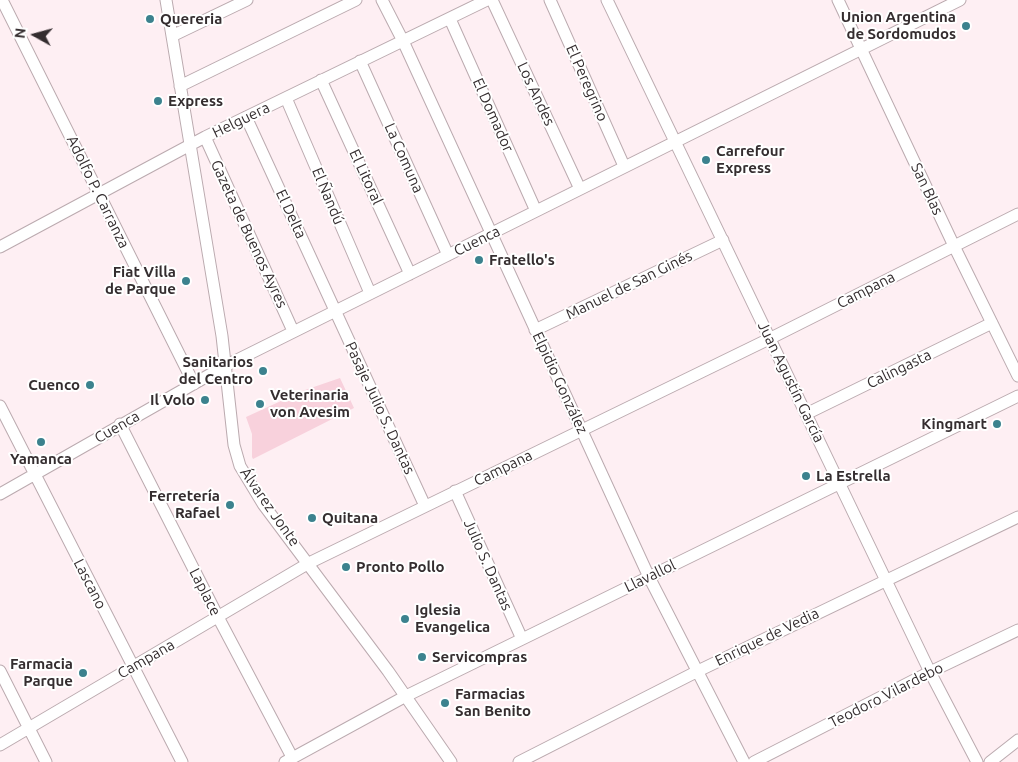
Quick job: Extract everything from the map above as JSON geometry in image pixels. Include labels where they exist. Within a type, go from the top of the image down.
[{"type":"street","name":"Álvarez Jonte","points":[[166,0],[222,336],[234,445],[240,466],[263,504],[309,563],[406,696],[451,762]]},
{"type":"street","points":[[172,36],[247,0]]},
{"type":"street","points":[[180,86],[356,0]]},
{"type":"street","name":"Elpidio González","points":[[382,0],[403,41],[649,577],[744,762]]},
{"type":"street","name":"Helguera","points":[[0,247],[204,137],[487,0]]},
{"type":"street","name":"Los Andes","points":[[492,0],[580,189]]},
{"type":"street","name":"El Peregrino","points":[[550,0],[624,166]]},
{"type":"street","name":"Juan Agustín García","points":[[607,0],[930,672],[977,762]]},
{"type":"street","name":"San Blas","points":[[838,0],[954,246],[1018,376]]},
{"type":"street","name":"Cuenca","points":[[0,494],[224,366],[960,0]]},
{"type":"street","name":"Adolfo P. Carranza","points":[[4,2],[194,384]]},
{"type":"street","name":"El Domador","points":[[450,19],[536,211]]},
{"type":"street","name":"La Comuna","points":[[360,62],[448,255]]},
{"type":"street","name":"El Litoral","points":[[321,80],[410,274]]},
{"type":"street","name":"El Ñandú","points":[[286,98],[370,293]]},
{"type":"street","name":"El Delta","points":[[246,117],[334,310]]},
{"type":"street","name":"Gazeta de Buenos Ayres","points":[[204,137],[293,331]]},
{"type":"street","name":"Campana","points":[[0,745],[309,563],[769,339],[1018,214]]},
{"type":"street","name":"Manuel de San Ginés","points":[[535,330],[723,240]]},
{"type":"street","name":"Pasaje Julio S. Dantas","points":[[334,310],[425,506]]},
{"type":"street","name":"Calingasta","points":[[806,414],[992,323]]},
{"type":"street","name":"Llavallol","points":[[288,760],[406,696],[1018,396]]},
{"type":"street","name":"Lascano","points":[[0,406],[182,762]]},
{"type":"street","name":"Laplace","points":[[120,424],[288,760]]},
{"type":"street","name":"Julio S. Dantas","points":[[455,491],[522,639]]},
{"type":"street","name":"Enrique de Vedia","points":[[519,762],[698,671],[1018,517]]},
{"type":"street","name":"Teodoro Vilardebo","points":[[754,762],[930,672],[1018,630]]},
{"type":"street","points":[[0,671],[46,762]]},
{"type":"street","points":[[990,762],[1018,740]]},
{"type":"shaded area","points":[[340,378],[354,408],[253,459],[252,434],[246,417],[305,390]]},
{"type":"place","name":"Quereria","points":[[150,19]]},
{"type":"place","name":"Union Argentina de Sordomudos","points":[[966,26]]},
{"type":"place","name":"Express","points":[[158,101]]},
{"type":"place","name":"Carrefour Express","points":[[706,160]]},
{"type":"place","name":"Fratello's","points":[[479,260]]},
{"type":"place","name":"Fiat Villa de Parque","points":[[186,281]]},
{"type":"place","name":"Sanitarios del Centro","points":[[263,371]]},
{"type":"place","name":"Cuenco","points":[[90,385]]},
{"type":"place","name":"Il Volo","points":[[205,400]]},
{"type":"place","name":"Veterinaria von Avesim","points":[[260,404]]},
{"type":"place","name":"Kingmart","points":[[997,424]]},
{"type":"place","name":"Yamanca","points":[[41,442]]},
{"type":"place","name":"La Estrella","points":[[806,476]]},
{"type":"place","name":"Ferretería Rafael","points":[[230,505]]},
{"type":"place","name":"Quitana","points":[[312,518]]},
{"type":"place","name":"Pronto Pollo","points":[[346,567]]},
{"type":"place","name":"Iglesia Evangelica","points":[[405,619]]},
{"type":"place","name":"Servicompras","points":[[422,657]]},
{"type":"place","name":"Farmacia Parque","points":[[83,673]]},
{"type":"place","name":"Farmacias San Benito","points":[[445,703]]}]
